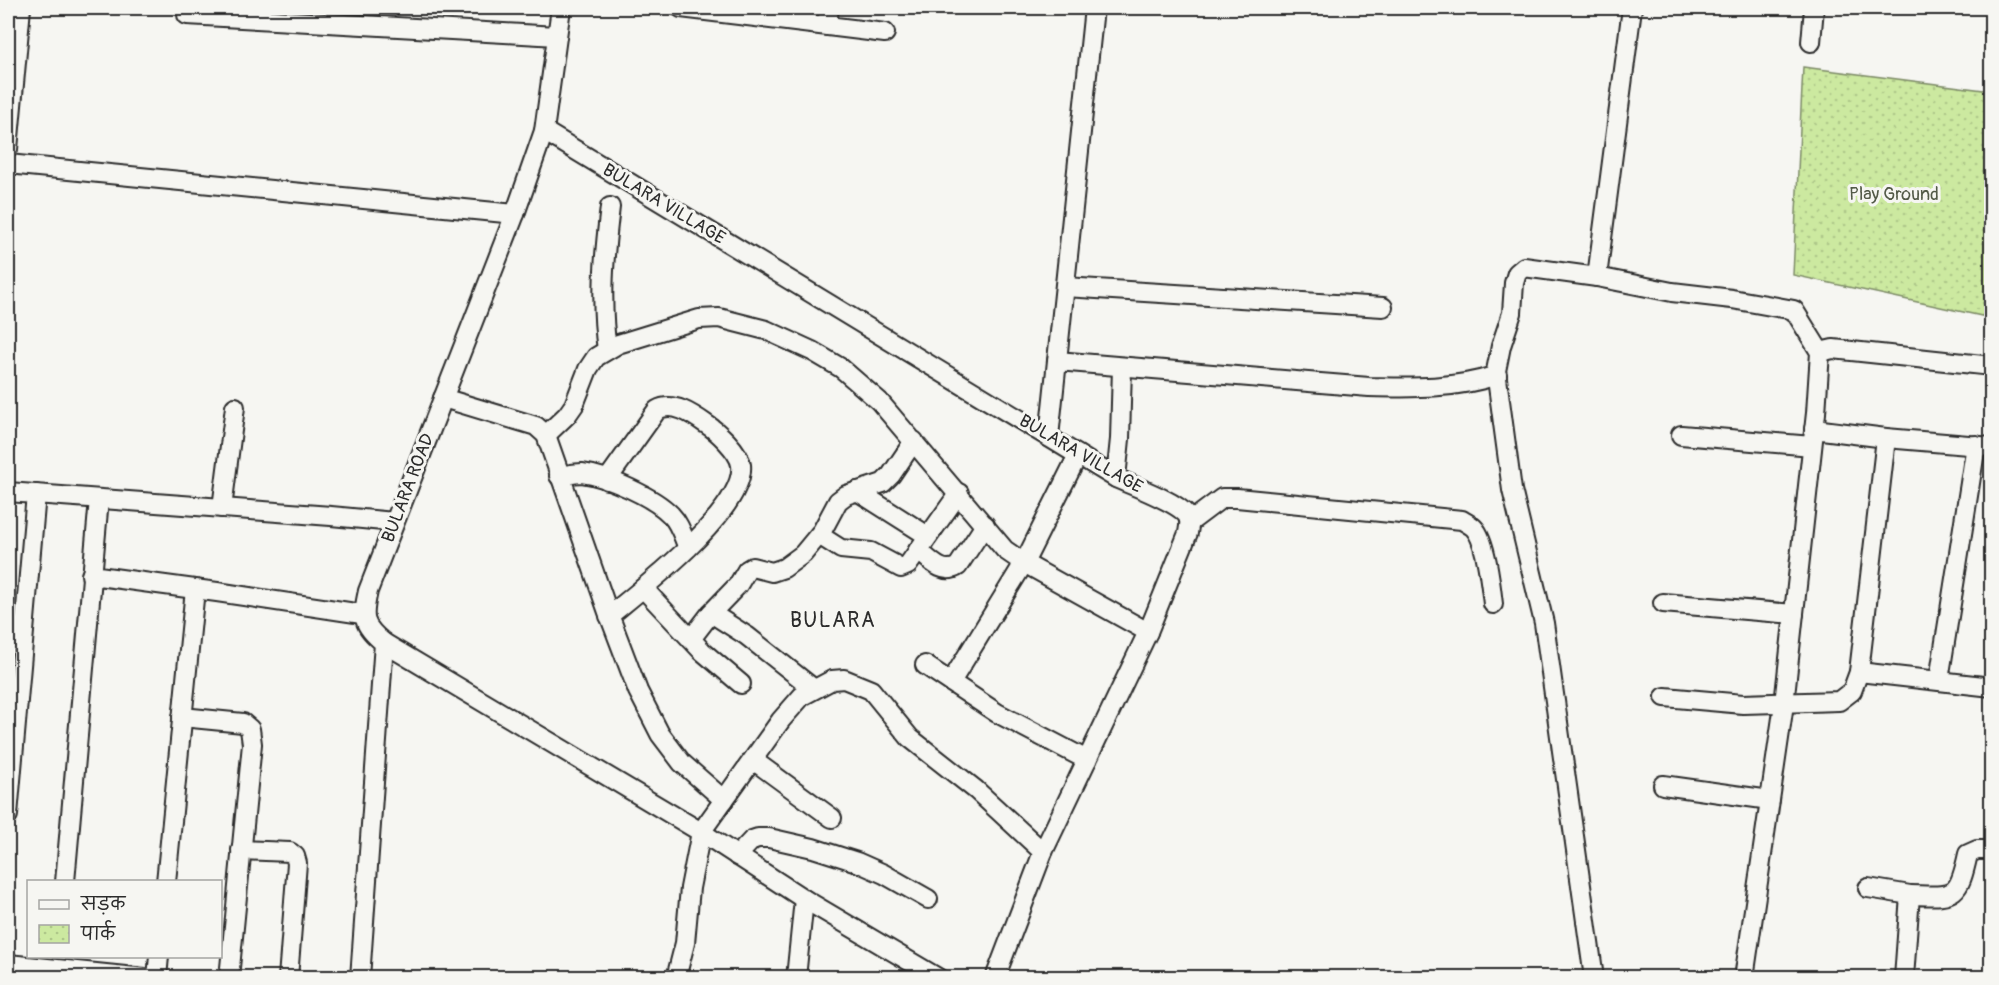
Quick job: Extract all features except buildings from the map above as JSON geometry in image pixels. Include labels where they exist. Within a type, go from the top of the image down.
[{"type":"street","points":[[8,149],[21,8]]},
{"type":"street","name":"BULARA ROAD","points":[[363,614],[368,591],[515,214],[544,131],[561,8]]},
{"type":"street","points":[[692,8],[828,17],[885,33]]},
{"type":"street","points":[[1049,437],[1094,8]]},
{"type":"street","points":[[1598,277],[1632,8]]},
{"type":"street","points":[[1811,42],[1814,8]]},
{"type":"street","points":[[187,15],[557,36]]},
{"type":"street","name":"BULARA VILLAGE","points":[[544,131],[1116,478],[1175,506],[1186,513],[1190,522]]},
{"type":"street","points":[[8,164],[515,214]]},
{"type":"street","points":[[608,350],[602,297],[610,207]]},
{"type":"street","points":[[1594,978],[1544,623],[1512,490],[1497,375],[1501,346],[1512,313],[1514,283],[1517,273],[1524,267],[1794,310],[1820,351],[1813,438],[1784,704],[1744,978]]},
{"type":"street","points":[[1065,287],[1383,307]]},
{"type":"street","points":[[546,435],[574,405],[588,369],[596,357],[618,344],[699,319],[719,318],[766,330],[812,351],[841,369],[879,401],[1005,550],[1024,563],[1148,632]]},
{"type":"street","points":[[1820,351],[1833,349],[1992,366]]},
{"type":"street","points":[[1057,361],[1369,387],[1410,388],[1462,384],[1497,375]]},
{"type":"street","points":[[1116,478],[1120,438],[1122,366]]},
{"type":"street","points":[[443,398],[536,426],[546,435],[638,692],[660,734],[682,763],[724,800]]},
{"type":"street","points":[[607,480],[657,410],[664,406],[676,407],[715,430],[740,459],[741,468],[736,486],[714,521],[688,548],[609,616]]},
{"type":"street","points":[[222,508],[235,407]]},
{"type":"street","points":[[1682,435],[1886,438],[1984,446],[1939,680]]},
{"type":"street","points":[[1665,697],[1743,704],[1784,704],[1839,701],[1852,691],[1859,672],[1886,438]]},
{"type":"street","points":[[691,639],[711,613],[738,585],[747,570],[752,567],[772,572],[784,568],[803,554],[819,535],[838,501],[846,495],[883,483],[891,476],[914,441]]},
{"type":"street","points":[[951,681],[1024,563],[1078,455]]},
{"type":"street","points":[[559,476],[575,473],[586,474],[607,480],[652,501],[670,514],[678,524],[688,548]]},
{"type":"street","points":[[857,491],[923,543],[943,569],[952,570],[958,566],[985,525]]},
{"type":"street","points":[[8,492],[394,522]]},
{"type":"street","points":[[819,535],[841,549],[871,552],[901,568],[908,565],[958,493]]},
{"type":"street","points":[[8,815],[36,494]]},
{"type":"street","points":[[995,978],[1043,852],[1148,632],[1188,533],[1190,522],[1222,498],[1461,520],[1474,527],[1479,535],[1488,566],[1493,604]]},
{"type":"street","points":[[65,880],[99,499]]},
{"type":"street","points":[[91,575],[363,614],[369,631],[384,643],[701,832],[804,899],[938,978]]},
{"type":"street","points":[[643,588],[722,670],[741,684]]},
{"type":"street","points":[[166,880],[195,589]]},
{"type":"street","points":[[1663,603],[1794,614]]},
{"type":"street","points":[[711,613],[747,636],[814,689]]},
{"type":"street","points":[[360,978],[384,643]]},
{"type":"street","points":[[925,664],[997,712],[1087,760]]},
{"type":"street","points":[[1859,672],[1992,687]]},
{"type":"street","points":[[676,978],[685,943],[690,888],[701,832],[781,720],[802,696],[831,680],[844,679],[871,690],[910,738],[976,790],[1043,852]]},
{"type":"street","points":[[183,717],[243,723],[250,729],[252,744],[229,978]]},
{"type":"street","points":[[753,760],[832,818]]},
{"type":"street","points":[[1663,785],[1770,800]]},
{"type":"street","points":[[737,856],[752,840],[769,838],[813,848],[857,862],[884,874],[928,899]]},
{"type":"street","points":[[241,850],[290,852],[295,856],[297,863],[288,978]]},
{"type":"street","points":[[1868,888],[1910,895],[1948,896],[1958,888],[1968,855],[1977,850],[1992,850]]},
{"type":"street","points":[[1904,978],[1910,895]]},
{"type":"street","points":[[796,978],[804,899]]},
{"type":"street","points":[[157,978],[159,958]]},
{"type":"street","points":[[8,964],[58,963],[136,977]]},
{"type":"green space","name":"Play Ground","points":[[1803,67],[1991,91],[1991,318],[1793,275]]},
{"type":"district","name":"BULARA","points":[[833,620]]}]
